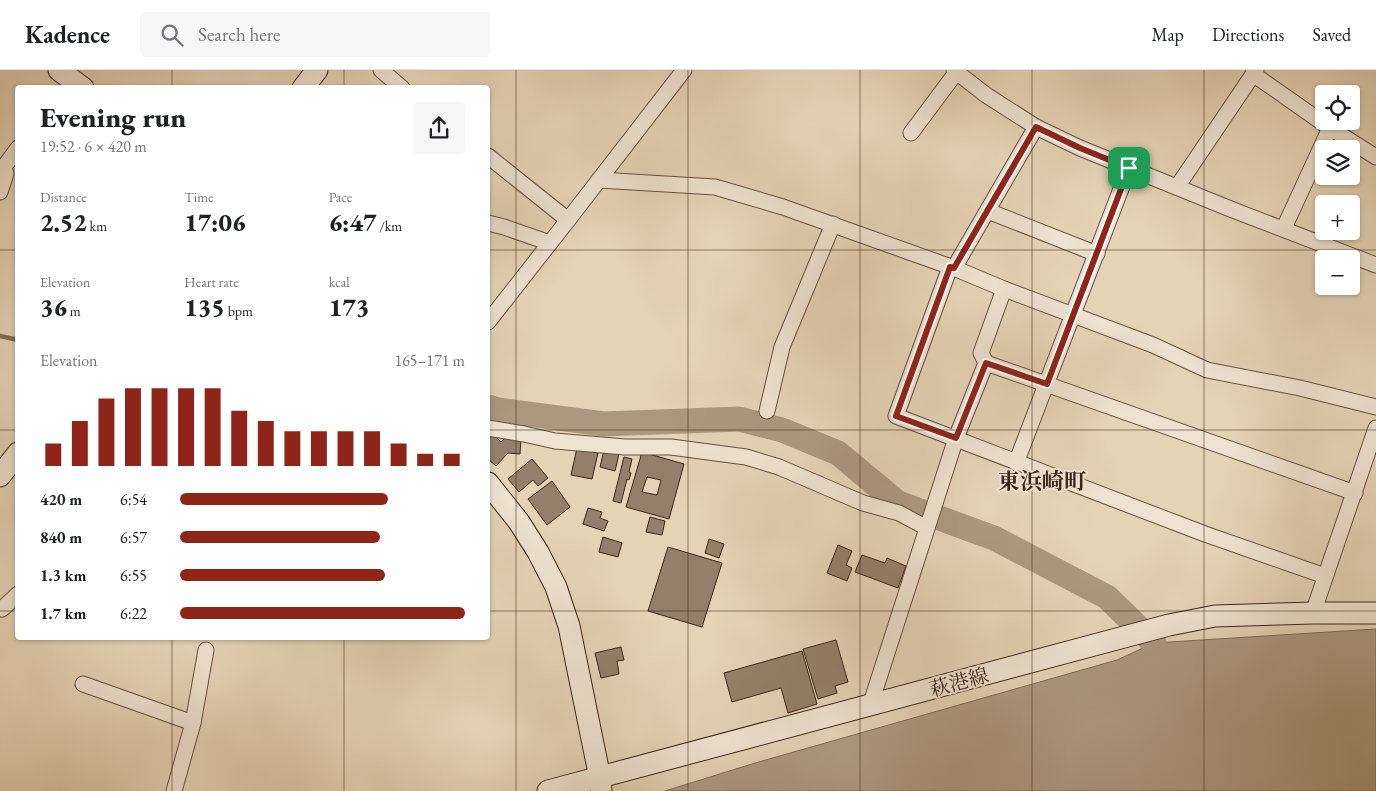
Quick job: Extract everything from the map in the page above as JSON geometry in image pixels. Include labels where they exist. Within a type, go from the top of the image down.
[{"type":"main road","points":[[305,85],[317,70]]},
{"type":"main road","points":[[0,476],[15,457]]},
{"type":"main road","points":[[490,486],[538,552],[556,587],[569,626],[600,784]]},
{"type":"main road","name":"萩港線","points":[[548,791],[600,784],[870,706],[1169,625],[1214,616],[1376,613]]},
{"type":"street","points":[[381,70],[398,85]]},
{"type":"street","points":[[490,319],[684,70]]},
{"type":"street","points":[[910,133],[956,71],[986,95],[1036,127],[1080,148],[1233,210],[1376,264]]},
{"type":"street","points":[[1177,187],[1255,72],[1315,117]]},
{"type":"street","points":[[1036,127],[988,211],[952,268],[896,416],[1205,534],[1325,576]]},
{"type":"street","points":[[1284,228],[1329,130]]},
{"type":"street","points":[[1333,130],[1376,157]]},
{"type":"street","points":[[0,192],[8,175],[4,167],[15,152]]},
{"type":"street","points":[[490,158],[568,220]]},
{"type":"street","points":[[1016,462],[1129,168]]},
{"type":"street","points":[[599,180],[715,187],[783,207],[952,268],[1153,345],[1207,370],[1300,388],[1376,407]]},
{"type":"street","points":[[988,211],[1097,254]]},
{"type":"street","points":[[490,224],[550,243]]},
{"type":"street","points":[[767,411],[782,347],[832,224]]},
{"type":"street","points":[[1004,288],[981,353],[986,363],[1355,493]]},
{"type":"street","points":[[870,706],[956,438],[986,363]]},
{"type":"street","points":[[490,428],[555,441],[625,447],[671,447],[746,457],[780,467],[863,503],[928,525]]},
{"type":"street","points":[[1313,613],[1355,493],[1370,467],[1376,428]]},
{"type":"street","points":[[0,608],[2,609],[15,597]]},
{"type":"street","points":[[174,791],[193,723],[206,650]]},
{"type":"street","points":[[83,684],[193,723]]},
{"type":"shaded area","points":[[1376,629],[1376,791],[665,791],[755,763],[1117,660],[1154,643]]},
{"type":"building","points":[[490,434],[493,434],[501,442],[505,438],[521,439],[520,454],[508,453],[496,466],[490,461]]},
{"type":"building","points":[[577,448],[598,453],[592,479],[571,475]]},
{"type":"building","points":[[604,450],[619,454],[615,471],[600,467]]},
{"type":"building","points":[[642,452],[684,464],[669,519],[626,507]],"holes":[[[647,477],[661,480],[657,495],[642,492]]]},
{"type":"building","points":[[624,457],[632,459],[629,472],[631,473],[629,480],[627,479],[621,503],[613,501]]},
{"type":"building","points":[[532,459],[548,478],[538,486],[533,480],[519,492],[508,479]]},
{"type":"building","points":[[552,481],[570,507],[547,525],[528,499]]},
{"type":"building","points":[[588,508],[602,512],[600,518],[608,521],[604,531],[583,524]]},
{"type":"building","points":[[650,517],[665,521],[662,535],[646,532]]},
{"type":"building","points":[[603,537],[622,543],[618,557],[599,552]]},
{"type":"building","points":[[709,539],[724,544],[719,558],[705,553]]},
{"type":"building","points":[[838,545],[852,551],[846,565],[852,568],[847,581],[827,573]]},
{"type":"building","points":[[668,547],[722,563],[702,627],[648,611]]},
{"type":"building","points":[[862,555],[885,563],[887,558],[906,566],[898,588],[855,572]]},
{"type":"building","points":[[836,640],[848,682],[835,686],[837,693],[818,699],[803,649]]},
{"type":"building","points":[[621,647],[624,660],[617,661],[619,674],[601,678],[595,653]]},
{"type":"building","points":[[802,651],[817,704],[788,713],[781,688],[732,702],[724,673]]},
{"type":"waterway","points":[[0,336],[15,339]]},
{"type":"waterway","points":[[490,408],[604,424],[739,419],[782,430],[838,453],[898,503],[994,538],[1107,597],[1154,643]]},
{"type":"district","name":"東浜崎町","points":[[1042,481]]},
{"type":"route","points":[[1036,127],[1129,168],[1047,384],[986,363],[956,438],[896,416],[950,267],[954,268],[1036,127]]}]
